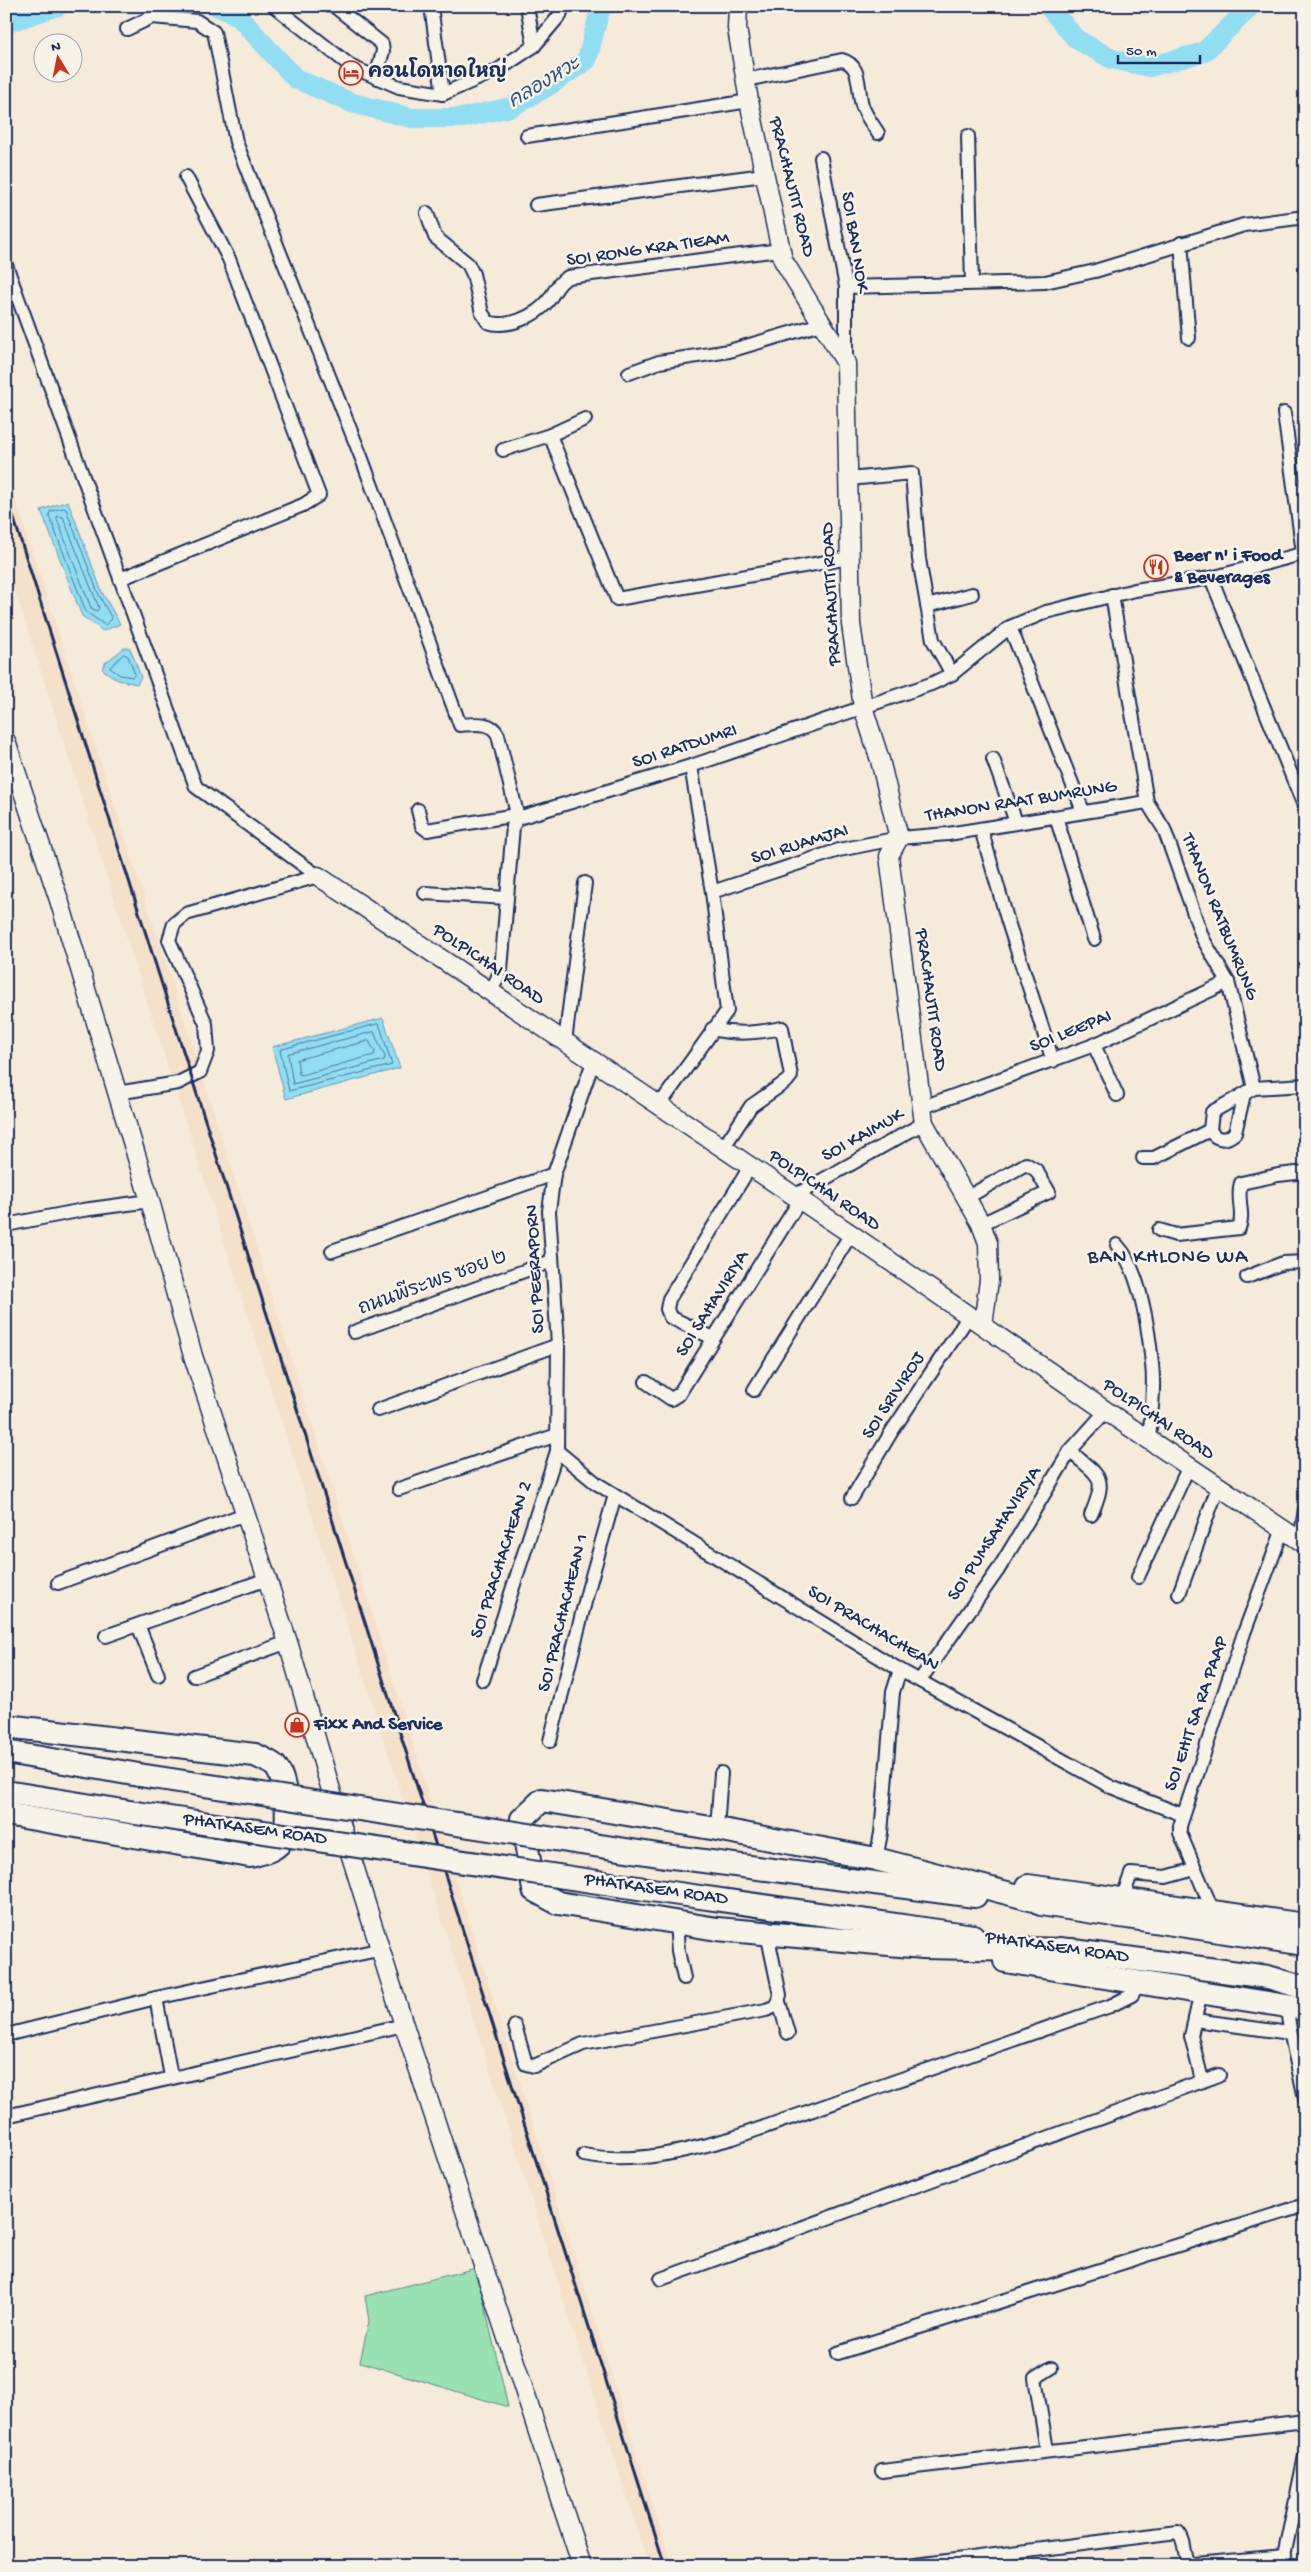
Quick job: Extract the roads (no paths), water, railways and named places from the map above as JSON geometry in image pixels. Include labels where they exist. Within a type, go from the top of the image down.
[{"type":"highway","points":[[6,1726],[255,1755],[276,1766],[282,1781],[287,1813],[282,1839],[268,1852],[250,1856],[6,1814]]},
{"type":"highway","name":"PHATKASEM ROAD","points":[[6,1752],[139,1775],[665,1856],[1057,1906],[1303,1940]]},
{"type":"highway","name":"PHATKASEM ROAD","points":[[6,1792],[664,1892],[1268,1977],[1305,1988]]},
{"type":"highway","points":[[1057,1906],[876,1859],[717,1829],[542,1800],[522,1819],[534,1890],[558,1903],[676,1922],[767,1933],[923,1947],[1072,1950]]},
{"type":"highway","points":[[943,1875],[1213,1911],[1303,1940]]},
{"type":"highway","points":[[923,1947],[1296,2008]]},
{"type":"highway","points":[[1268,1977],[1305,1982]]},
{"type":"street","points":[[274,6],[352,68],[399,87],[442,94],[498,70],[534,46],[560,15],[563,6]]},
{"type":"street","points":[[334,6],[382,44],[384,51],[376,77]]},
{"type":"street","points":[[431,6],[442,94]]},
{"type":"street","points":[[527,6],[534,46]]},
{"type":"street","name":"PRACHAUTIT ROAD","points":[[738,6],[737,28],[749,101],[782,260],[846,363],[851,624],[863,707],[880,760],[899,838],[889,856],[924,1115],[981,1224],[988,1243],[989,1280],[976,1321]]},
{"type":"street","points":[[127,29],[152,17],[197,21],[214,32],[236,142],[362,459],[460,725],[485,724],[495,729],[518,818],[514,826],[501,970],[491,992]]},
{"type":"street","points":[[746,80],[842,60],[850,62],[856,69],[862,106],[878,133]]},
{"type":"street","points":[[527,136],[749,101]]},
{"type":"street","points":[[968,136],[972,283]]},
{"type":"street","name":"SOI BAN NOK","points":[[821,158],[846,287],[846,363]]},
{"type":"street","points":[[536,205],[764,175]]},
{"type":"street","points":[[120,579],[303,505],[319,495],[230,259],[186,177]]},
{"type":"street","name":"SOI RONG KRA TIEAM","points":[[428,213],[435,237],[468,264],[473,274],[482,313],[488,322],[495,325],[514,321],[537,312],[562,280],[568,277],[780,250]]},
{"type":"street","points":[[846,287],[1045,282],[1095,271],[1244,225],[1305,217]]},
{"type":"street","points":[[1181,243],[1189,338]]},
{"type":"street","points":[[6,265],[196,787],[318,876]]},
{"type":"street","points":[[630,373],[659,362],[729,351],[821,324]]},
{"type":"street","points":[[1284,413],[1304,553]]},
{"type":"street","points":[[503,450],[550,435],[585,419]]},
{"type":"street","points":[[550,435],[617,599],[849,558]]},
{"type":"street","points":[[848,479],[912,473],[919,559],[933,640],[952,674]]},
{"type":"street","name":"SOI RATDUMRI","points":[[418,810],[422,826],[427,830],[510,816],[518,818],[691,766],[863,707],[952,674],[1010,627],[1046,612],[1112,595],[1211,578],[1304,553]]},
{"type":"street","points":[[1211,578],[1305,808]]},
{"type":"street","points":[[927,606],[972,594]]},
{"type":"street","points":[[1112,595],[1147,802]]},
{"type":"street","points":[[1010,627],[1083,811]]},
{"type":"street","points":[[6,741],[60,900],[150,1200],[193,1356],[288,1642],[340,1821],[382,1949],[404,2025],[582,2566]]},
{"type":"street","points":[[994,759],[1016,822]]},
{"type":"street","points":[[658,1106],[704,1044],[712,1029],[727,1011],[712,892],[691,766]]},
{"type":"street","name":"THANON RAAT BUMRUNG","points":[[899,838],[981,829],[1147,802]]},
{"type":"street","name":"THANON RATBUMRUNG","points":[[1147,802],[1164,828],[1203,939],[1228,982],[1249,1091]]},
{"type":"street","points":[[1056,817],[1094,939]]},
{"type":"street","points":[[981,829],[1008,922],[1053,1061]]},
{"type":"street","name":"SOI RUAMJAI","points":[[712,892],[839,850],[899,838]]},
{"type":"street","points":[[117,1093],[178,1083],[200,1072],[208,1051],[206,1024],[169,940],[174,924],[186,914],[318,876]]},
{"type":"street","name":"POLPICHAI ROAD","points":[[318,876],[851,1234],[1106,1411],[1302,1542]]},
{"type":"street","points":[[565,1042],[585,883]]},
{"type":"street","points":[[424,893],[507,898]]},
{"type":"street","name":"SOI LEEPAI","points":[[924,1115],[1094,1045],[1228,982]]},
{"type":"street","points":[[712,1029],[734,1034],[754,1034],[782,1028],[791,1076],[787,1081],[750,1106],[723,1148]]},
{"type":"street","points":[[1094,1045],[1117,1095]]},
{"type":"street","name":"SOI PEERAPORN","points":[[557,1451],[558,1346],[549,1211],[554,1174],[593,1062]]},
{"type":"street","points":[[1249,1091],[1235,1134],[1222,1139],[1214,1136],[1210,1130],[1212,1112],[1249,1091],[1305,1085]]},
{"type":"street","name":"SOI KAIMUK","points":[[797,1198],[924,1115]]},
{"type":"street","points":[[1143,1158],[1154,1158],[1210,1130]]},
{"type":"street","points":[[966,1198],[1026,1164],[1036,1170],[1049,1192],[981,1224]]},
{"type":"street","points":[[713,1338],[670,1317],[667,1309],[669,1299],[750,1167]]},
{"type":"street","points":[[1159,1230],[1176,1235],[1238,1228],[1242,1222],[1239,1190],[1241,1183],[1278,1175],[1305,1172]]},
{"type":"street","points":[[332,1251],[366,1233],[554,1174]]},
{"type":"street","name":"SOI SAHAVIRIYA","points":[[646,1382],[671,1399],[674,1399],[797,1198]]},
{"type":"street","points":[[6,1225],[150,1200]]},
{"type":"street","points":[[754,1390],[851,1234]]},
{"type":"street","points":[[1117,1245],[1126,1254],[1134,1270],[1152,1364],[1149,1440]]},
{"type":"street","name":"ถนนพีระพร ซอย ๒","points":[[354,1332],[552,1261]]},
{"type":"street","points":[[1247,1277],[1282,1263],[1305,1262]]},
{"type":"street","name":"SOI SRIVIROJ","points":[[852,1498],[892,1431],[976,1321]]},
{"type":"street","points":[[378,1410],[558,1346]]},
{"type":"street","name":"SOI PUMSAHAVIRIYA","points":[[920,1680],[998,1570],[1070,1452],[1106,1411]]},
{"type":"street","points":[[399,1489],[556,1435]]},
{"type":"street","name":"SOI PRACHACHEAN","points":[[557,1451],[596,1483],[900,1670],[1110,1787],[1183,1815]]},
{"type":"street","name":"SOI PRACHACHEAN 2","points":[[483,1680],[557,1451]]},
{"type":"street","points":[[1070,1452],[1097,1476],[1101,1483],[1101,1491],[1091,1514]]},
{"type":"street","points":[[1138,1577],[1189,1466]]},
{"type":"street","points":[[1179,1594],[1218,1487]]},
{"type":"street","name":"SOI PRACHACHEAN 1","points":[[550,1741],[588,1590],[615,1495]]},
{"type":"street","points":[[1302,1542],[1305,1509]]},
{"type":"street","points":[[58,1583],[245,1514]]},
{"type":"street","name":"SOI EHIT SA RA PAAP","points":[[1213,1911],[1180,1833],[1183,1815],[1244,1632],[1283,1529]]},
{"type":"street","points":[[106,1636],[267,1579]]},
{"type":"street","points":[[138,1625],[158,1675]]},
{"type":"street","points":[[194,1676],[288,1642]]},
{"type":"street","points":[[876,1859],[881,1833],[893,1692],[900,1670]]},
{"type":"street","points":[[717,1829],[721,1773]]},
{"type":"street","points":[[287,1813],[340,1821]]},
{"type":"street","points":[[1122,1899],[1130,1874],[1166,1878],[1195,1869]]},
{"type":"street","points":[[676,1922],[678,1950],[684,1978]]},
{"type":"street","points":[[767,1933],[780,1995],[779,2002],[788,2033]]},
{"type":"street","points":[[6,2035],[156,1998],[382,1949]]},
{"type":"street","points":[[584,2155],[605,2159],[631,2158],[670,2152],[733,2138],[1110,2006],[1132,1995],[1139,1983]]},
{"type":"street","points":[[1201,1992],[1191,2036],[1202,2080]]},
{"type":"street","points":[[156,1998],[171,2076]]},
{"type":"street","points":[[515,2026],[526,2064],[534,2066],[583,2044],[766,2010],[776,2006],[779,2002]]},
{"type":"street","points":[[1296,2008],[1288,2033],[1299,2066],[1305,2099]]},
{"type":"street","points":[[1195,2020],[1288,2033]]},
{"type":"street","points":[[6,2116],[171,2076],[404,2025]]},
{"type":"street","points":[[660,2279],[1220,2075]]},
{"type":"street","points":[[838,2353],[1305,2205]]},
{"type":"street","points":[[1047,2450],[1035,2378],[1051,2368]]},
{"type":"street","points":[[882,2471],[1305,2421]]},
{"type":"street","points":[[908,2566],[1178,2532],[1184,2538],[1185,2555],[1188,2562],[1195,2564],[1284,2561],[1305,2456]]},
{"type":"water","points":[[68,501],[102,592],[120,624],[103,631],[82,616],[41,510]]},
{"type":"water","points":[[124,648],[130,648],[141,677],[137,684],[118,680],[102,669],[105,663]]},
{"type":"water","points":[[383,1018],[400,1068],[286,1099],[272,1047]]},
{"type":"waterway","name":"คลองหวะ","points":[[6,23],[58,6]]},
{"type":"waterway","name":"คลองหวะ","points":[[216,6],[237,15],[296,79],[352,103],[412,118],[462,118],[511,107],[547,87],[587,60],[601,6]]},
{"type":"waterway","name":"คลองหวะ","points":[[1048,6],[1076,39],[1112,59],[1149,67],[1204,52],[1251,6]]},
{"type":"railway","points":[[6,494],[665,2566]]},
{"type":"place","name":"คอนโดหาดใหญ่","points":[[351,73]]},
{"type":"place","name":"Beer n' i Food & Beverages","points":[[1156,567]]},
{"type":"place","name":"Fixx And Service","points":[[297,1725]]},
{"type":"district","name":"BAN KHLONG WA","points":[[1168,1258]]}]
